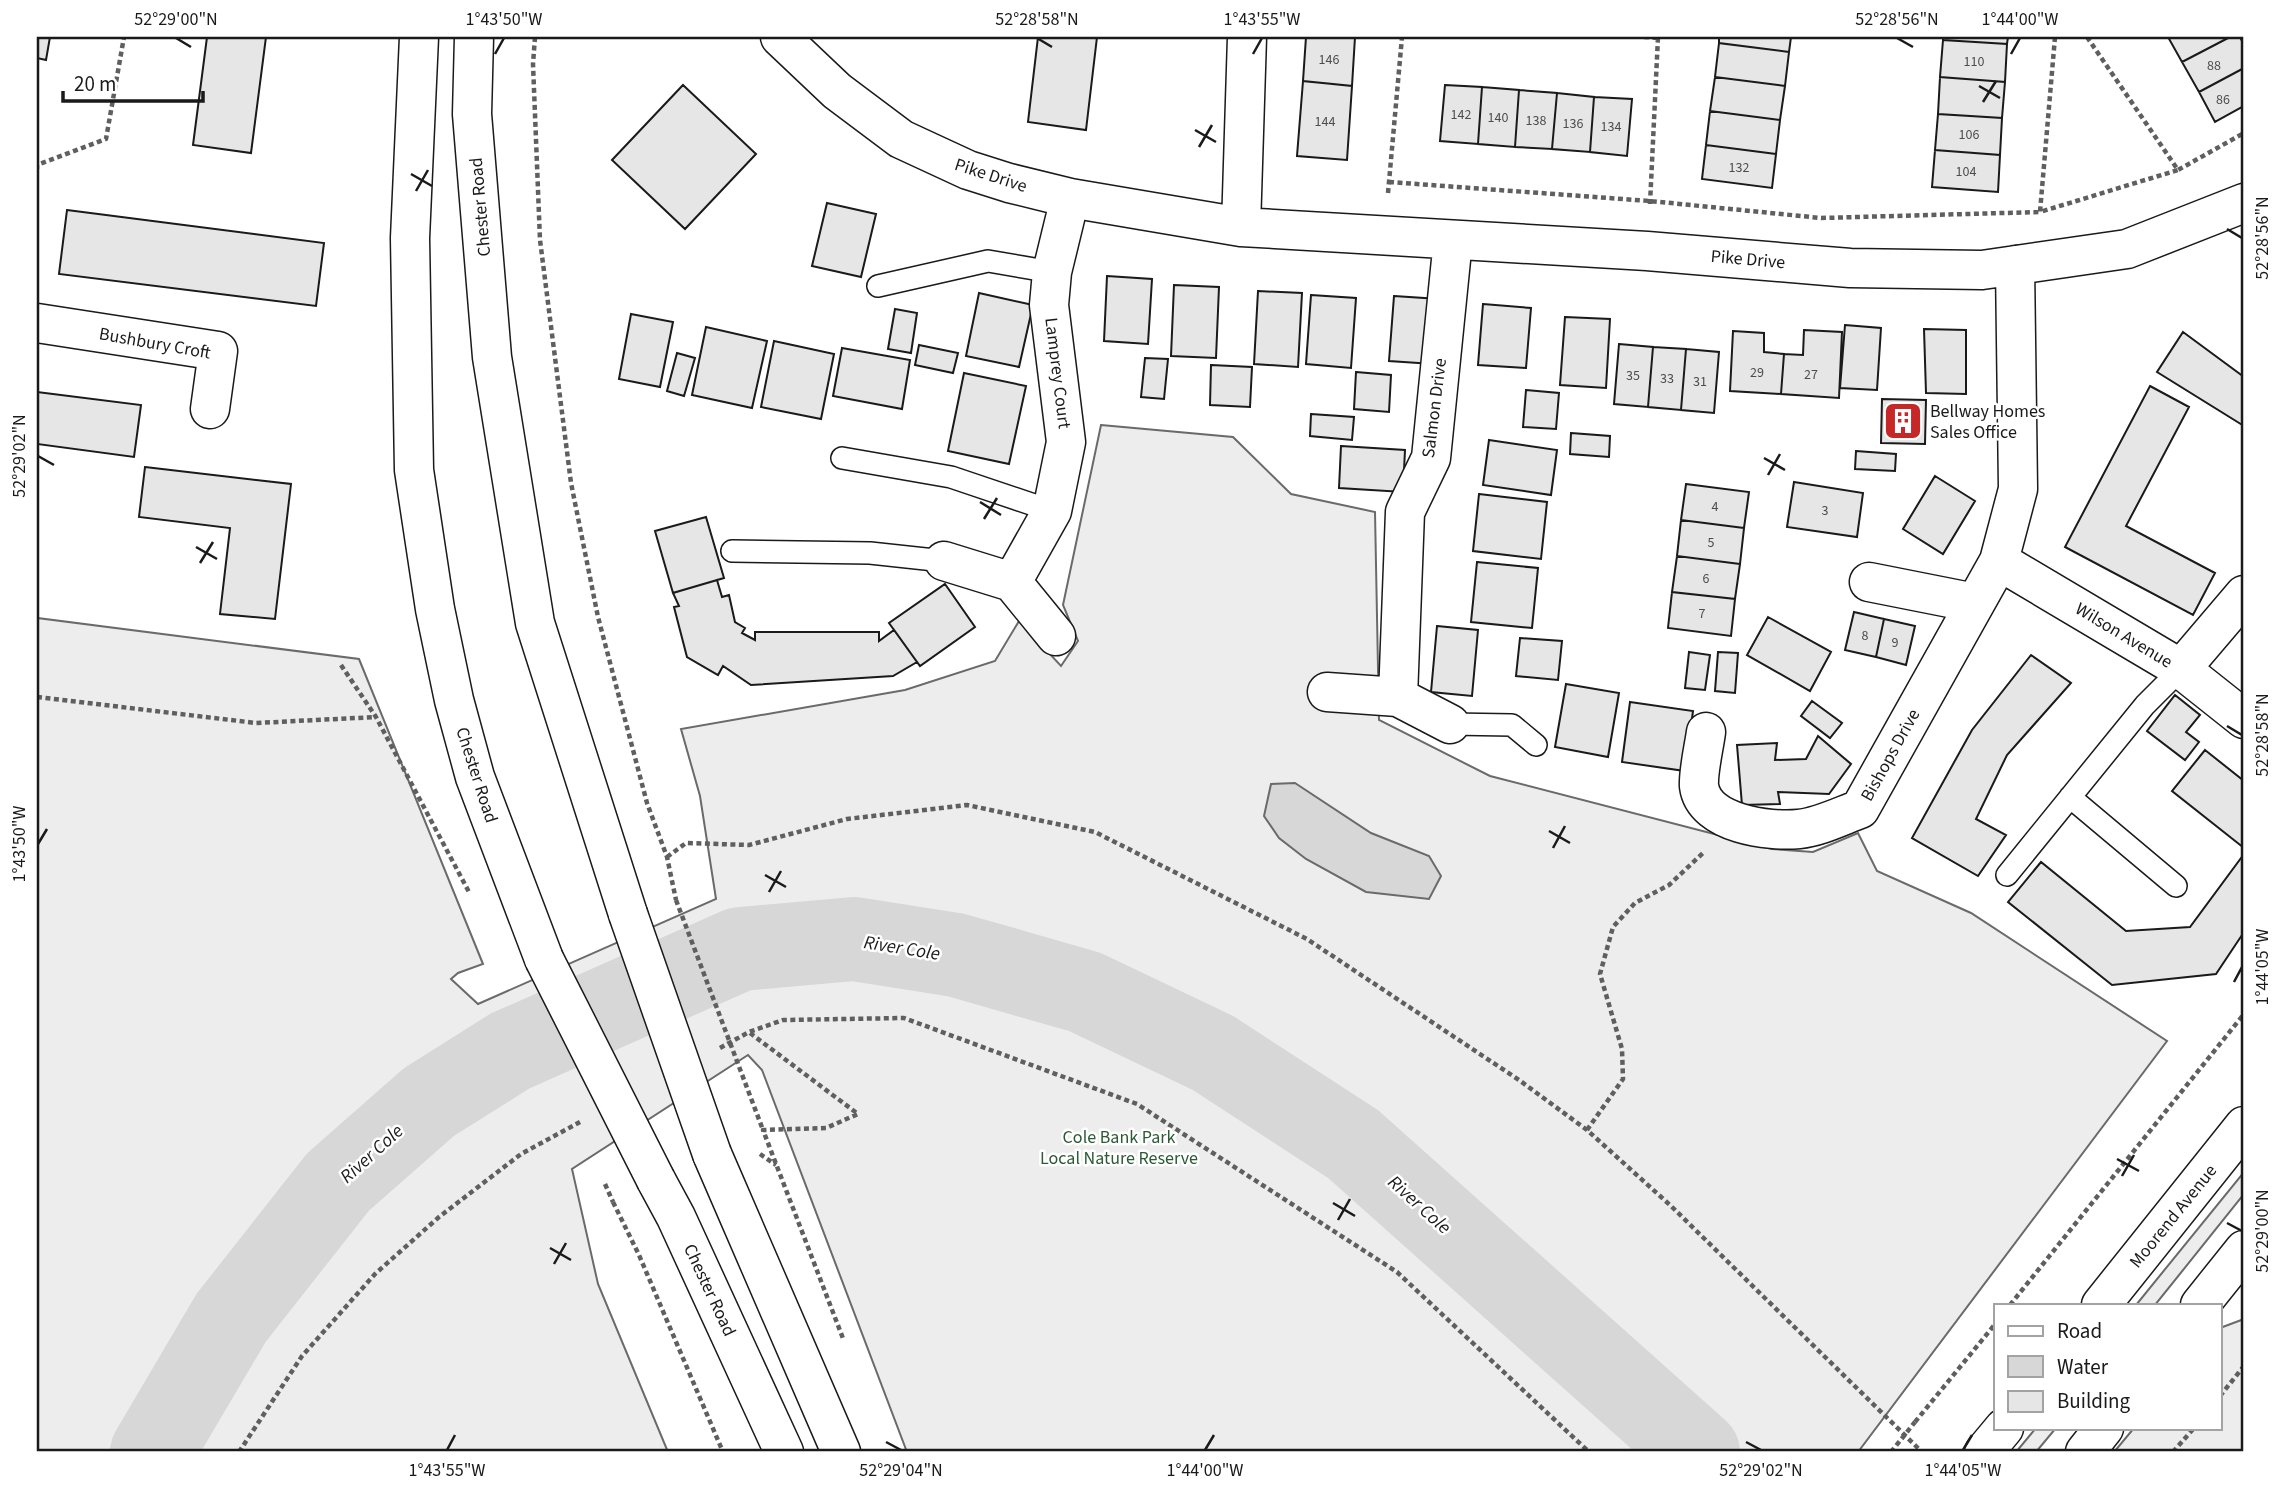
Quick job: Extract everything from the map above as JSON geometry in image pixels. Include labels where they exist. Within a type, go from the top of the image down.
[{"type":"main road","name":"Chester Road","points":[[419,37],[410,238],[414,470],[435,609],[454,700],[475,778],[544,959],[676,1217],[784,1452]]},
{"type":"main road","name":"Chester Road","points":[[474,37],[472,114],[492,357],[535,623],[628,914],[712,1154],[841,1452]]},
{"type":"main road","name":"Pike Drive","points":[[780,37],[837,91],[901,139],[968,170],[1070,198],[1241,227],[1647,251],[1850,268],[1982,270],[2127,249],[2244,203]]},
{"type":"main road","points":[[1241,227],[1247,37]]},
{"type":"main road","name":"Lamprey Court","points":[[1012,582],[1052,511],[1066,442],[1049,305],[1052,272],[1070,198]]},
{"type":"main road","name":"Salmon Drive","points":[[1398,697],[1405,512],[1431,458],[1453,240]]},
{"type":"main road","name":"Bishops Drive","points":[[1706,732],[1699,786],[1707,804],[1724,817],[1762,830],[1802,829],[1860,809],[1998,561],[2018,489],[2015,265]]},
{"type":"main road","name":"Bushbury Croft","points":[[37,323],[218,351],[210,409]]},
{"type":"main road","points":[[944,561],[1012,582],[1056,636]]},
{"type":"main road","name":"Wilson Avenue","points":[[1998,561],[2181,669],[2244,719]]},
{"type":"main road","points":[[1869,582],[1975,603]]},
{"type":"main road","points":[[2181,669],[2244,595]]},
{"type":"main road","points":[[1327,692],[1398,697],[1450,724]]},
{"type":"main road","name":"Moorend Avenue","points":[[2102,1304],[2244,1126]]},
{"type":"main road","points":[[2201,1304],[2244,1250]]},
{"type":"main road","points":[[1984,1452],[2002,1430]]},
{"type":"main road","points":[[2085,1452],[2102,1430]]},
{"type":"lane","points":[[878,286],[988,261],[1052,272]]},
{"type":"lane","points":[[842,458],[951,477],[1052,511]]},
{"type":"lane","points":[[732,551],[870,553],[944,561]]},
{"type":"lane","points":[[2007,875],[2145,705],[2181,669]]},
{"type":"lane","points":[[1450,724],[1512,725],[1536,745]]},
{"type":"lane","points":[[2070,797],[2176,886]]},
{"type":"path","points":[[37,169],[37,166],[106,139],[124,37]]},
{"type":"path","points":[[535,37],[533,64],[540,240],[571,483],[598,617],[647,803],[667,857],[676,900],[847,1350]]},
{"type":"path","points":[[1384,235],[1402,37]]},
{"type":"path","points":[[1644,37],[1658,37],[1647,251]]},
{"type":"path","points":[[2040,212],[2054,37]]},
{"type":"path","points":[[2087,37],[2178,170]]},
{"type":"path","points":[[1388,182],[1650,201],[1821,218],[2040,212],[2178,170],[2244,133]]},
{"type":"path","points":[[341,666],[376,717],[473,900]]},
{"type":"path","points":[[37,697],[256,723],[376,717]]},
{"type":"path","points":[[667,857],[686,843],[749,845],[848,819],[967,805],[1095,832],[1307,939],[1519,1080],[1587,1130],[1670,1205],[1922,1452]]},
{"type":"path","points":[[1587,1130],[1623,1079],[1622,1049],[1600,974],[1613,927],[1635,903],[1669,885],[1703,853],[1724,817]]},
{"type":"path","points":[[2011,1304],[2244,1014]]},
{"type":"path","points":[[713,1052],[749,1032],[783,1020],[904,1018],[1137,1104],[1397,1272],[1589,1452]]},
{"type":"path","points":[[749,1032],[858,1114],[826,1128],[763,1130]]},
{"type":"path","points":[[239,1452],[302,1356],[375,1274],[439,1217],[521,1154],[581,1122]]},
{"type":"path","points":[[613,1202],[650,1280],[723,1452]]},
{"type":"path","points":[[1891,1452],[1994,1325]]},
{"type":"path","points":[[2222,1394],[2244,1366]]},
{"type":"path","points":[[2173,1452],[2179,1449],[2193,1430]]},
{"type":"shaded area","name":"Cole Bank Park Local Nature Reserve","points":[[1101,425],[1233,437],[1291,494],[1375,512],[1379,720],[1490,776],[1772,849],[1813,852],[1858,833],[1877,871],[1971,913],[2167,1041],[1858,1452],[907,1452],[762,1070],[748,1055],[572,1169],[598,1284],[668,1452],[37,1452],[37,618],[359,659],[483,964],[458,973],[451,979],[478,1004],[716,899],[700,796],[681,729],[905,690],[995,661],[1019,621],[1061,666],[1078,641],[1063,605]]},
{"type":"shaded area","points":[[2244,1172],[2244,1194],[2156,1304],[2137,1304]]},
{"type":"shaded area","points":[[2244,1319],[2244,1452],[2114,1452],[2132,1430],[2222,1430],[2222,1327]]},
{"type":"shaded area","points":[[2034,1430],[2054,1430],[2036,1452],[2016,1452]]},
{"type":"water","points":[[1295,783],[1371,833],[1429,856],[1441,876],[1429,899],[1366,892],[1306,859],[1279,838],[1264,816],[1271,784]]},
{"type":"building","points":[[37,37],[50,37],[46,60],[37,58]]},
{"type":"building","points":[[207,37],[266,37],[251,153],[193,145]]},
{"type":"building","points":[[1038,37],[1097,37],[1086,130],[1028,122]]},
{"type":"building","points":[[1306,37],[1355,37],[1352,86],[1303,81]]},
{"type":"building","points":[[1719,37],[1791,37],[1789,52],[1719,43]]},
{"type":"building","points":[[1943,37],[2008,37],[2007,44],[1943,40]]},
{"type":"building","points":[[2168,37],[2230,37],[2182,62]]},
{"type":"building","points":[[2230,37],[2240,37],[2244,45],[2244,68],[2199,92],[2182,62]]},
{"type":"building","points":[[1943,40],[2007,44],[2005,82],[1940,77]]},
{"type":"building","points":[[1719,43],[1789,52],[1785,86],[1715,77]]},
{"type":"building","points":[[2244,68],[2244,106],[2215,122],[2199,92]]},
{"type":"building","points":[[1715,77],[1785,86],[1780,120],[1710,111]]},
{"type":"building","points":[[1940,77],[2005,82],[2002,118],[1938,114]]},
{"type":"building","points":[[1303,81],[1352,86],[1347,160],[1297,156]]},
{"type":"building","points":[[683,85],[756,154],[685,229],[612,160]]},
{"type":"building","points":[[1445,85],[1482,87],[1478,144],[1440,141]]},
{"type":"building","points":[[1482,87],[1519,90],[1515,147],[1478,144]]},
{"type":"building","points":[[1519,90],[1557,93],[1552,149],[1515,147]]},
{"type":"building","points":[[1557,93],[1594,97],[1590,152],[1552,149]]},
{"type":"building","points":[[1594,97],[1632,99],[1627,156],[1590,152]]},
{"type":"building","points":[[1710,111],[1780,120],[1776,154],[1706,145]]},
{"type":"building","points":[[1938,114],[2002,118],[2000,155],[1935,150]]},
{"type":"building","points":[[1706,145],[1776,154],[1772,188],[1702,179]]},
{"type":"building","points":[[1935,150],[2000,155],[1998,192],[1932,187]]},
{"type":"building","points":[[827,203],[876,214],[861,277],[812,266]]},
{"type":"building","points":[[67,210],[324,243],[316,306],[59,274]]},
{"type":"building","points":[[1107,276],[1152,279],[1148,344],[1104,341]]},
{"type":"building","points":[[1174,285],[1219,287],[1216,358],[1171,356]]},
{"type":"building","points":[[1258,291],[1302,293],[1298,367],[1254,364]]},
{"type":"building","points":[[979,293],[1033,305],[1019,367],[966,356]]},
{"type":"building","points":[[1311,295],[1356,298],[1351,368],[1306,364]]},
{"type":"building","points":[[1394,296],[1439,299],[1433,364],[1389,361]]},
{"type":"building","points":[[1483,304],[1531,308],[1526,368],[1478,365]]},
{"type":"building","points":[[895,309],[917,313],[911,353],[888,349]]},
{"type":"building","points":[[631,314],[673,322],[660,387],[619,379]]},
{"type":"building","points":[[1565,317],[1610,319],[1606,388],[1560,385]]},
{"type":"building","points":[[1845,325],[1881,328],[1877,390],[1840,388]]},
{"type":"building","points":[[706,327],[767,341],[752,408],[692,395]]},
{"type":"building","points":[[1924,329],[1966,330],[1966,394],[1926,393]]},
{"type":"building","points":[[1804,330],[1842,332],[1839,398],[1781,394],[1784,354],[1803,355]]},
{"type":"building","points":[[1733,331],[1764,333],[1764,352],[1784,354],[1781,394],[1730,391]]},
{"type":"building","points":[[2183,332],[2244,377],[2244,426],[2157,372]]},
{"type":"building","points":[[774,341],[834,354],[821,419],[761,407]]},
{"type":"building","points":[[1619,344],[1653,347],[1648,407],[1614,404]]},
{"type":"building","points":[[919,345],[958,353],[953,373],[915,365]]},
{"type":"building","points":[[1653,347],[1686,349],[1681,410],[1648,407]]},
{"type":"building","points":[[842,348],[910,360],[902,409],[833,396]]},
{"type":"building","points":[[1686,349],[1719,352],[1714,413],[1681,410]]},
{"type":"building","points":[[677,353],[695,358],[684,396],[667,391]]},
{"type":"building","points":[[1145,358],[1168,359],[1164,399],[1141,397]]},
{"type":"building","points":[[1211,365],[1252,367],[1250,407],[1210,405]]},
{"type":"building","points":[[1356,372],[1391,375],[1389,412],[1354,409]]},
{"type":"building","points":[[964,373],[1026,386],[1009,464],[948,451]]},
{"type":"building","points":[[2150,386],[2189,407],[2126,526],[2215,573],[2193,615],[2065,547]]},
{"type":"building","points":[[1526,390],[1559,393],[1556,429],[1523,427]]},
{"type":"building","points":[[37,392],[141,405],[134,457],[37,444]]},
{"type":"building","name":"Bellway Homes Sales Office","points":[[1882,399],[1926,400],[1925,444],[1881,443]]},
{"type":"building","points":[[1311,414],[1354,417],[1352,440],[1310,436]]},
{"type":"building","points":[[1571,433],[1610,436],[1609,457],[1570,454]]},
{"type":"building","points":[[1489,440],[1557,450],[1551,495],[1483,485]]},
{"type":"building","points":[[1341,446],[1405,450],[1403,492],[1339,488]]},
{"type":"building","points":[[1856,451],[1896,454],[1895,471],[1855,469]]},
{"type":"building","points":[[145,467],[291,484],[275,619],[220,614],[230,528],[139,517]]},
{"type":"building","points":[[1935,476],[1975,501],[1943,554],[1903,529]]},
{"type":"building","points":[[1794,482],[1863,493],[1857,537],[1787,527]]},
{"type":"building","points":[[1686,484],[1749,492],[1744,528],[1681,520]]},
{"type":"building","points":[[1479,494],[1547,502],[1541,559],[1473,551]]},
{"type":"building","points":[[706,517],[724,578],[673,593],[655,531]]},
{"type":"building","points":[[1681,520],[1744,528],[1740,564],[1677,556]]},
{"type":"building","points":[[1677,556],[1740,564],[1735,599],[1672,592]]},
{"type":"building","points":[[1477,562],[1538,568],[1532,628],[1471,622]]},
{"type":"building","points":[[717,580],[722,597],[729,595],[735,622],[745,628],[742,633],[755,640],[755,632],[879,632],[879,641],[894,630],[917,662],[893,676],[751,685],[723,666],[718,675],[687,657],[674,607],[679,606],[673,593]]},
{"type":"building","points":[[945,584],[975,627],[920,666],[889,623]]},
{"type":"building","points":[[1672,592],[1735,599],[1731,636],[1668,628]]},
{"type":"building","points":[[1854,612],[1884,619],[1876,657],[1845,650]]},
{"type":"building","points":[[1768,617],[1831,652],[1810,691],[1747,655]]},
{"type":"building","points":[[1884,619],[1915,626],[1906,665],[1876,657]]},
{"type":"building","points":[[1437,626],[1478,630],[1472,696],[1431,692]]},
{"type":"building","points":[[1520,638],[1562,641],[1558,680],[1516,676]]},
{"type":"building","points":[[1689,652],[1710,655],[1705,690],[1685,688]]},
{"type":"building","points":[[1718,652],[1738,653],[1735,693],[1715,691]]},
{"type":"building","points":[[2031,655],[2071,683],[2007,755],[1976,819],[2006,835],[1978,876],[1912,838],[1972,730]]},
{"type":"building","points":[[1566,684],[1619,693],[1608,757],[1555,747]]},
{"type":"building","points":[[2175,695],[2200,715],[2186,732],[2199,742],[2185,760],[2147,731]]},
{"type":"building","points":[[1812,701],[1842,723],[1830,738],[1801,716]]},
{"type":"building","points":[[1630,702],[1693,711],[1685,771],[1622,762]]},
{"type":"building","points":[[1818,736],[1851,764],[1829,794],[1778,792],[1780,804],[1742,805],[1737,745],[1777,743],[1775,760],[1806,759]]},
{"type":"building","points":[[2205,750],[2244,781],[2244,848],[2172,791]]},
{"type":"building","points":[[2244,854],[2244,932],[2216,974],[2112,985],[2008,902],[2041,862],[2126,931],[2190,927]]},
{"type":"waterway","name":"River Cole","points":[[152,1452],[231,1318],[338,1182],[429,1102],[510,1051],[740,949],[854,939],[956,955],[1085,992],[1213,1053],[1353,1144],[1698,1452]]},
{"type":"place","name":"Bellway Homes Sales Office","points":[[1903,421]]}]
